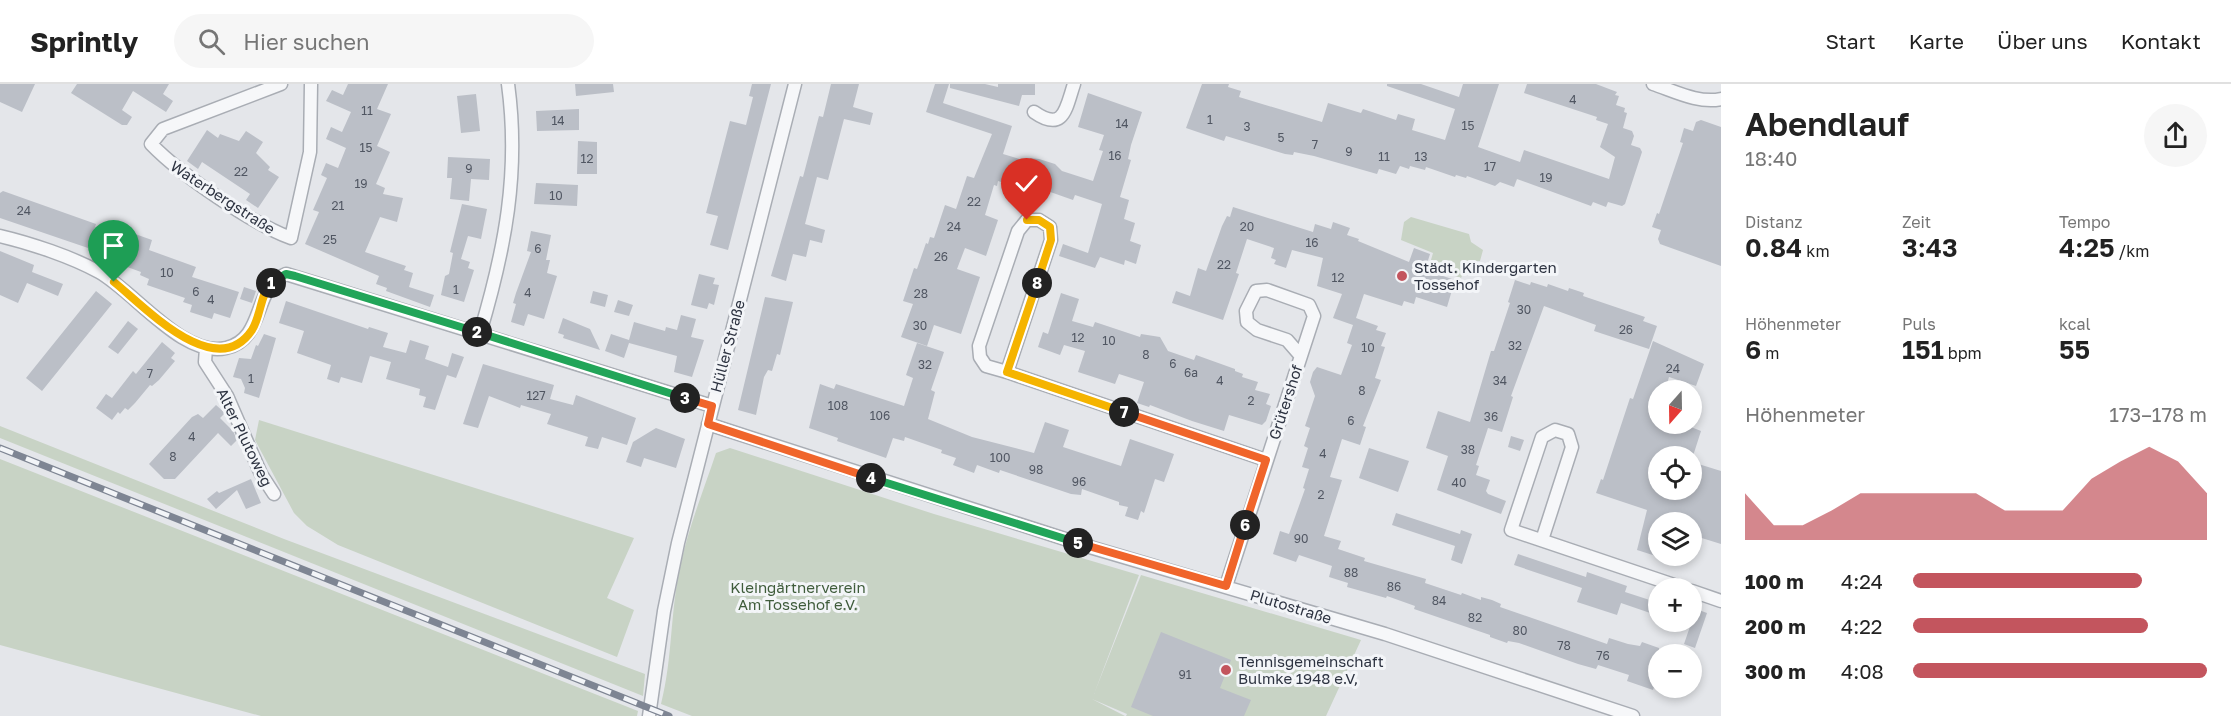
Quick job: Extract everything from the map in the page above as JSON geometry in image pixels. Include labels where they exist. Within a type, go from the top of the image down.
[{"type":"street","name":"Waterbergstraße","points":[[281,84],[163,129],[151,144],[168,161],[270,230],[291,238],[310,152],[311,84]]},
{"type":"street","points":[[480,333],[505,241],[511,196],[513,152],[508,84]]},
{"type":"street","name":"Hüller Straße","points":[[649,716],[669,585],[712,406],[795,84]]},
{"type":"street","points":[[1034,112],[1046,121],[1056,120],[1065,114],[1074,84]]},
{"type":"street","points":[[1653,84],[1695,98],[1713,101],[1721,99]]},
{"type":"street","points":[[1007,372],[1051,240],[1050,227],[1039,220],[1027,220],[1018,231],[979,346],[980,357],[986,366],[1266,460]]},
{"type":"street","points":[[0,236],[100,272],[180,336],[206,348],[226,348],[242,341],[252,330],[268,287],[286,274],[712,406]]},
{"type":"street","name":"Grütershof","points":[[1226,586],[1314,316],[1310,305],[1267,290],[1256,291],[1246,311],[1247,322],[1257,330],[1287,340],[1300,355]]},
{"type":"street","name":"Alter Plutoweg","points":[[206,348],[205,362],[226,396],[261,474],[273,494]]},
{"type":"street","name":"Plutostraße","points":[[708,424],[894,486],[1385,634],[1633,716]]},
{"type":"street","points":[[1542,540],[1572,447],[1568,434],[1555,430],[1542,437],[1511,530],[1654,578]]},
{"type":"street","points":[[1702,594],[1721,601]]},
{"type":"green space","points":[[1411,217],[1469,234],[1471,242],[1483,250],[1480,261],[1469,261],[1461,278],[1429,267],[1433,253],[1401,240],[1404,222]]},
{"type":"green space","points":[[259,420],[634,538],[607,598],[634,610],[617,657],[338,545],[307,526],[294,513],[255,440]]},
{"type":"green space","points":[[0,426],[284,539],[645,674],[643,696],[0,438]]},
{"type":"green space","name":"Kleingärtnerverein Am Tossehof e.V.","points":[[730,448],[934,514],[1139,575],[1094,694],[1141,575],[1361,640],[1326,716],[1126,716],[1127,714],[1092,699],[1125,716],[692,716],[661,704],[668,669],[677,580],[688,535],[716,453]]},
{"type":"green space","points":[[0,459],[638,711],[637,716],[261,716],[0,645]]},
{"type":"building","points":[[0,84],[35,84],[22,112],[0,102]]},
{"type":"building","points":[[77,84],[169,84],[163,94],[173,101],[166,112],[133,91],[122,110],[132,117],[127,125],[122,125],[71,93]]},
{"type":"building","points":[[348,84],[388,84],[377,109],[391,114],[377,146],[390,152],[376,184],[385,188],[383,194],[403,198],[397,222],[380,217],[365,252],[406,266],[404,270],[413,273],[409,287],[434,295],[430,307],[386,291],[387,288],[376,284],[379,276],[305,244],[319,212],[313,210],[327,178],[321,175],[326,163],[338,168],[346,148],[326,139],[331,127],[342,132],[351,112],[326,101],[332,90],[343,95]]},
{"type":"building","points":[[575,84],[613,84],[614,92],[576,96]]},
{"type":"building","points":[[752,84],[771,84],[728,250],[710,245],[718,216],[706,213],[730,121],[746,125],[753,97],[749,96]]},
{"type":"building","points":[[831,84],[859,84],[853,107],[873,113],[870,125],[844,119],[828,180],[817,177],[805,224],[825,230],[822,243],[810,240],[806,257],[793,254],[786,281],[771,276],[800,176],[803,177],[819,116],[823,117]]},
{"type":"building","points":[[935,84],[949,84],[943,103],[1012,126],[1003,154],[1029,162],[1030,158],[1039,159],[1055,164],[1062,171],[1093,181],[1103,151],[1099,150],[1104,135],[1078,127],[1088,93],[1142,112],[1131,145],[1128,159],[1131,160],[1120,197],[1129,200],[1124,219],[1135,223],[1130,241],[1141,245],[1136,264],[1125,260],[1124,265],[1100,257],[1095,268],[1059,256],[1063,244],[1088,253],[1102,204],[1075,195],[1073,200],[1022,182],[1020,188],[998,181],[997,186],[994,185],[985,215],[998,220],[986,256],[965,248],[957,269],[980,277],[961,334],[934,325],[927,346],[901,337],[913,304],[903,301],[914,268],[917,269],[930,237],[934,238],[945,205],[956,209],[967,176],[974,178],[992,134],[926,112]]},
{"type":"building","points":[[950,84],[985,84],[998,87],[998,84],[1035,84],[1035,95],[1022,95],[1019,106],[950,88]]},
{"type":"building","points":[[1202,84],[1229,84],[1228,87],[1241,91],[1239,97],[1322,122],[1328,103],[1361,113],[1363,109],[1396,120],[1398,114],[1415,119],[1412,130],[1445,140],[1455,109],[1387,86],[1387,84],[1421,84],[1459,97],[1463,84],[1499,84],[1478,147],[1520,162],[1524,150],[1609,179],[1615,157],[1600,147],[1608,124],[1596,120],[1597,117],[1524,93],[1527,84],[1596,84],[1617,92],[1615,95],[1619,96],[1616,105],[1625,108],[1624,112],[1627,113],[1623,128],[1632,131],[1634,136],[1631,145],[1640,148],[1642,152],[1625,204],[1622,206],[1608,202],[1606,207],[1593,202],[1591,206],[1517,179],[1514,187],[1500,182],[1495,186],[1467,176],[1466,178],[1456,175],[1455,177],[1426,167],[1425,170],[1400,166],[1396,174],[1379,169],[1377,174],[1314,156],[1294,152],[1293,155],[1285,154],[1226,136],[1224,141],[1186,128]]},
{"type":"building","points":[[476,94],[480,131],[461,133],[457,96]]},
{"type":"building","points":[[579,109],[579,130],[537,131],[536,111]]},
{"type":"building","points":[[1701,120],[1721,127],[1721,266],[1660,244],[1658,239],[1661,230],[1652,227],[1657,213],[1659,214],[1683,143],[1680,142],[1684,128],[1693,131],[1696,122]]},
{"type":"building","points":[[207,130],[218,138],[220,134],[239,141],[246,131],[263,142],[256,153],[270,167],[268,170],[279,177],[258,208],[246,200],[250,194],[202,162],[198,169],[187,161]]},
{"type":"building","points":[[578,141],[597,142],[597,174],[577,174]]},
{"type":"building","points":[[448,157],[490,159],[489,180],[471,179],[469,201],[450,199],[452,178],[447,178]]},
{"type":"building","points":[[536,183],[578,185],[577,206],[534,204]]},
{"type":"building","points":[[3,191],[96,224],[93,233],[116,242],[121,229],[152,240],[149,250],[196,267],[192,277],[239,292],[230,318],[214,313],[212,319],[190,312],[192,305],[183,302],[185,298],[147,285],[149,279],[140,275],[141,272],[119,264],[121,257],[113,253],[89,245],[88,248],[0,218],[0,193]]},
{"type":"building","points":[[462,204],[487,209],[481,239],[468,236],[461,259],[470,262],[468,268],[474,270],[464,302],[441,295],[445,276],[449,274],[453,253],[450,252]]},
{"type":"building","points":[[1233,207],[1313,232],[1315,224],[1331,229],[1333,222],[1350,228],[1347,235],[1359,239],[1358,241],[1409,262],[1414,248],[1430,254],[1425,270],[1455,280],[1447,307],[1416,297],[1414,304],[1404,301],[1402,306],[1364,294],[1356,318],[1378,326],[1376,330],[1386,333],[1381,346],[1385,347],[1375,378],[1381,380],[1363,426],[1366,427],[1360,445],[1342,439],[1330,477],[1342,480],[1324,536],[1341,541],[1338,549],[1365,558],[1364,561],[1426,579],[1425,583],[1461,595],[1462,593],[1481,600],[1481,597],[1492,600],[1501,604],[1500,607],[1607,644],[1609,638],[1640,646],[1642,642],[1648,644],[1648,688],[1627,681],[1629,675],[1598,665],[1596,669],[1578,664],[1519,643],[1508,641],[1507,643],[1414,609],[1415,606],[1387,596],[1386,598],[1347,587],[1348,583],[1329,577],[1332,566],[1299,555],[1296,562],[1273,554],[1280,531],[1289,534],[1305,489],[1303,488],[1309,469],[1302,467],[1308,448],[1304,446],[1310,428],[1305,426],[1315,396],[1310,382],[1313,372],[1317,367],[1341,375],[1352,345],[1347,343],[1353,325],[1333,318],[1342,294],[1317,286],[1323,258],[1292,250],[1286,268],[1274,264],[1276,260],[1271,258],[1274,248],[1247,239],[1236,273],[1239,274],[1223,320],[1172,303],[1176,291],[1190,296],[1198,268],[1206,271],[1222,226],[1227,216],[1230,217]]},
{"type":"building","points":[[531,231],[551,235],[546,260],[550,260],[547,273],[557,276],[544,319],[528,314],[524,326],[511,322],[516,304],[513,303],[531,252],[527,251]]},
{"type":"building","points":[[0,251],[34,265],[32,272],[63,284],[58,296],[27,283],[18,303],[0,295]]},
{"type":"building","points":[[699,274],[715,278],[713,284],[719,285],[714,305],[709,303],[707,309],[691,305]]},
{"type":"building","points":[[1515,280],[1530,285],[1531,282],[1547,287],[1548,284],[1568,291],[1569,288],[1584,293],[1583,296],[1645,317],[1643,321],[1657,326],[1649,349],[1594,331],[1596,325],[1544,306],[1511,396],[1513,397],[1502,432],[1488,428],[1476,465],[1479,466],[1476,475],[1490,480],[1486,491],[1488,494],[1506,501],[1501,514],[1437,490],[1448,456],[1426,448],[1438,411],[1470,422],[1491,351],[1494,351],[1510,303],[1508,302]]},
{"type":"building","points":[[244,287],[256,291],[252,303],[240,299]]},
{"type":"building","points":[[96,291],[112,304],[42,391],[26,378]]},
{"type":"building","points":[[593,291],[608,295],[605,307],[590,303]]},
{"type":"building","points":[[1061,293],[1079,299],[1072,321],[1093,327],[1095,322],[1140,337],[1141,334],[1160,337],[1168,351],[1194,360],[1196,355],[1235,369],[1243,374],[1242,377],[1258,382],[1255,390],[1270,394],[1266,404],[1271,406],[1266,421],[1262,425],[1229,415],[1224,431],[1150,405],[1149,407],[1137,403],[1144,382],[1119,374],[1115,384],[1078,372],[1085,351],[1064,345],[1060,355],[1038,347],[1043,332],[1048,334]]},
{"type":"building","points":[[765,297],[793,302],[780,355],[777,354],[772,371],[768,370],[764,377],[756,415],[738,410]]},
{"type":"building","points":[[618,300],[633,305],[629,316],[614,312]]},
{"type":"building","points":[[286,301],[368,329],[369,327],[388,333],[383,347],[406,353],[410,340],[429,346],[425,359],[448,367],[452,353],[464,357],[456,378],[447,375],[435,410],[423,407],[426,397],[419,395],[420,389],[386,379],[391,362],[370,356],[362,383],[341,377],[339,383],[327,379],[331,365],[297,353],[304,331],[279,323]]},
{"type":"building","points":[[681,315],[696,319],[691,337],[704,340],[692,377],[674,372],[677,356],[629,343],[624,358],[605,351],[611,334],[629,340],[634,322],[665,331],[666,327],[677,330]]},
{"type":"building","points":[[563,318],[590,329],[600,350],[563,338],[564,335],[558,333]]},
{"type":"building","points":[[128,321],[138,329],[118,354],[108,347]]},
{"type":"building","points":[[264,334],[276,338],[259,398],[244,393],[245,388],[241,379],[233,377],[239,358],[251,359],[256,345],[258,346]]},
{"type":"building","points":[[1653,341],[1704,364],[1698,380],[1678,380],[1669,377],[1668,380],[1648,380],[1648,434],[1700,434],[1696,446],[1648,446],[1648,500],[1702,500],[1702,465],[1721,471],[1721,544],[1702,538],[1702,512],[1648,512],[1648,554],[1637,550],[1647,510],[1596,493],[1601,479],[1603,480],[1630,398],[1633,399]]},
{"type":"building","points":[[162,342],[175,353],[171,358],[175,361],[159,380],[152,386],[150,385],[128,410],[125,408],[120,414],[118,412],[112,420],[96,408],[106,394],[112,398],[133,371],[136,374]]},
{"type":"building","points":[[917,343],[944,352],[931,390],[935,392],[928,419],[972,437],[1034,453],[1045,422],[1069,430],[1063,447],[1121,466],[1130,439],[1174,454],[1164,482],[1155,479],[1144,513],[1141,511],[1138,520],[1125,516],[1128,507],[1082,489],[1081,495],[1071,494],[1000,470],[999,473],[977,465],[974,473],[953,465],[956,458],[941,453],[942,450],[905,437],[904,441],[893,438],[886,458],[837,441],[838,438],[809,428],[820,384],[834,389],[836,384],[904,406],[913,378],[906,375]]},
{"type":"building","points":[[483,364],[554,385],[550,399],[573,405],[576,395],[636,418],[627,445],[602,437],[598,449],[585,446],[588,437],[547,424],[551,414],[521,405],[520,408],[489,396],[478,428],[463,424]]},
{"type":"building","points":[[216,405],[225,413],[220,418],[233,431],[237,440],[231,446],[218,433],[175,479],[164,479],[149,464],[192,417],[198,414],[203,418]]},
{"type":"building","points":[[656,428],[685,439],[676,468],[644,458],[641,467],[626,462],[633,442]]},
{"type":"building","points":[[1511,436],[1524,440],[1520,451],[1508,447]]},
{"type":"building","points":[[1369,448],[1409,461],[1398,492],[1359,478]]},
{"type":"building","points":[[251,479],[261,503],[246,509],[237,490],[216,509],[207,499],[217,491],[219,493]]},
{"type":"building","points":[[1396,513],[1460,534],[1461,530],[1472,534],[1462,564],[1451,560],[1455,546],[1392,525]]},
{"type":"building","points":[[1518,554],[1586,577],[1587,572],[1627,586],[1625,592],[1648,599],[1648,612],[1621,603],[1617,615],[1577,602],[1582,588],[1514,565]]},
{"type":"building","points":[[1702,611],[1707,613],[1702,628]]},
{"type":"building","name":"Tennisgemeinschaft Bulmke 1948 e.V,","points":[[1161,632],[1231,660],[1220,688],[1251,700],[1244,716],[1153,716],[1131,707]]},
{"type":"building","points":[[1688,632],[1700,632],[1696,644],[1684,644]]},
{"type":"railway","points":[[0,448],[669,716]]},
{"type":"place","name":"Städt. Kindergarten Tossehof","points":[[1402,276]]},
{"type":"place","name":"Tennisgemeinschaft Bulmke 1948 e.V,","points":[[1226,670]]},
{"type":"route","points":[[114,282],[180,336],[189,342],[212,349],[226,348],[242,341],[252,330],[268,287],[286,274],[295,276],[712,406],[708,424],[894,486],[1093,548],[1226,586],[1266,460],[1007,372],[1051,240],[1050,227],[1039,220],[1027,220]]}]
